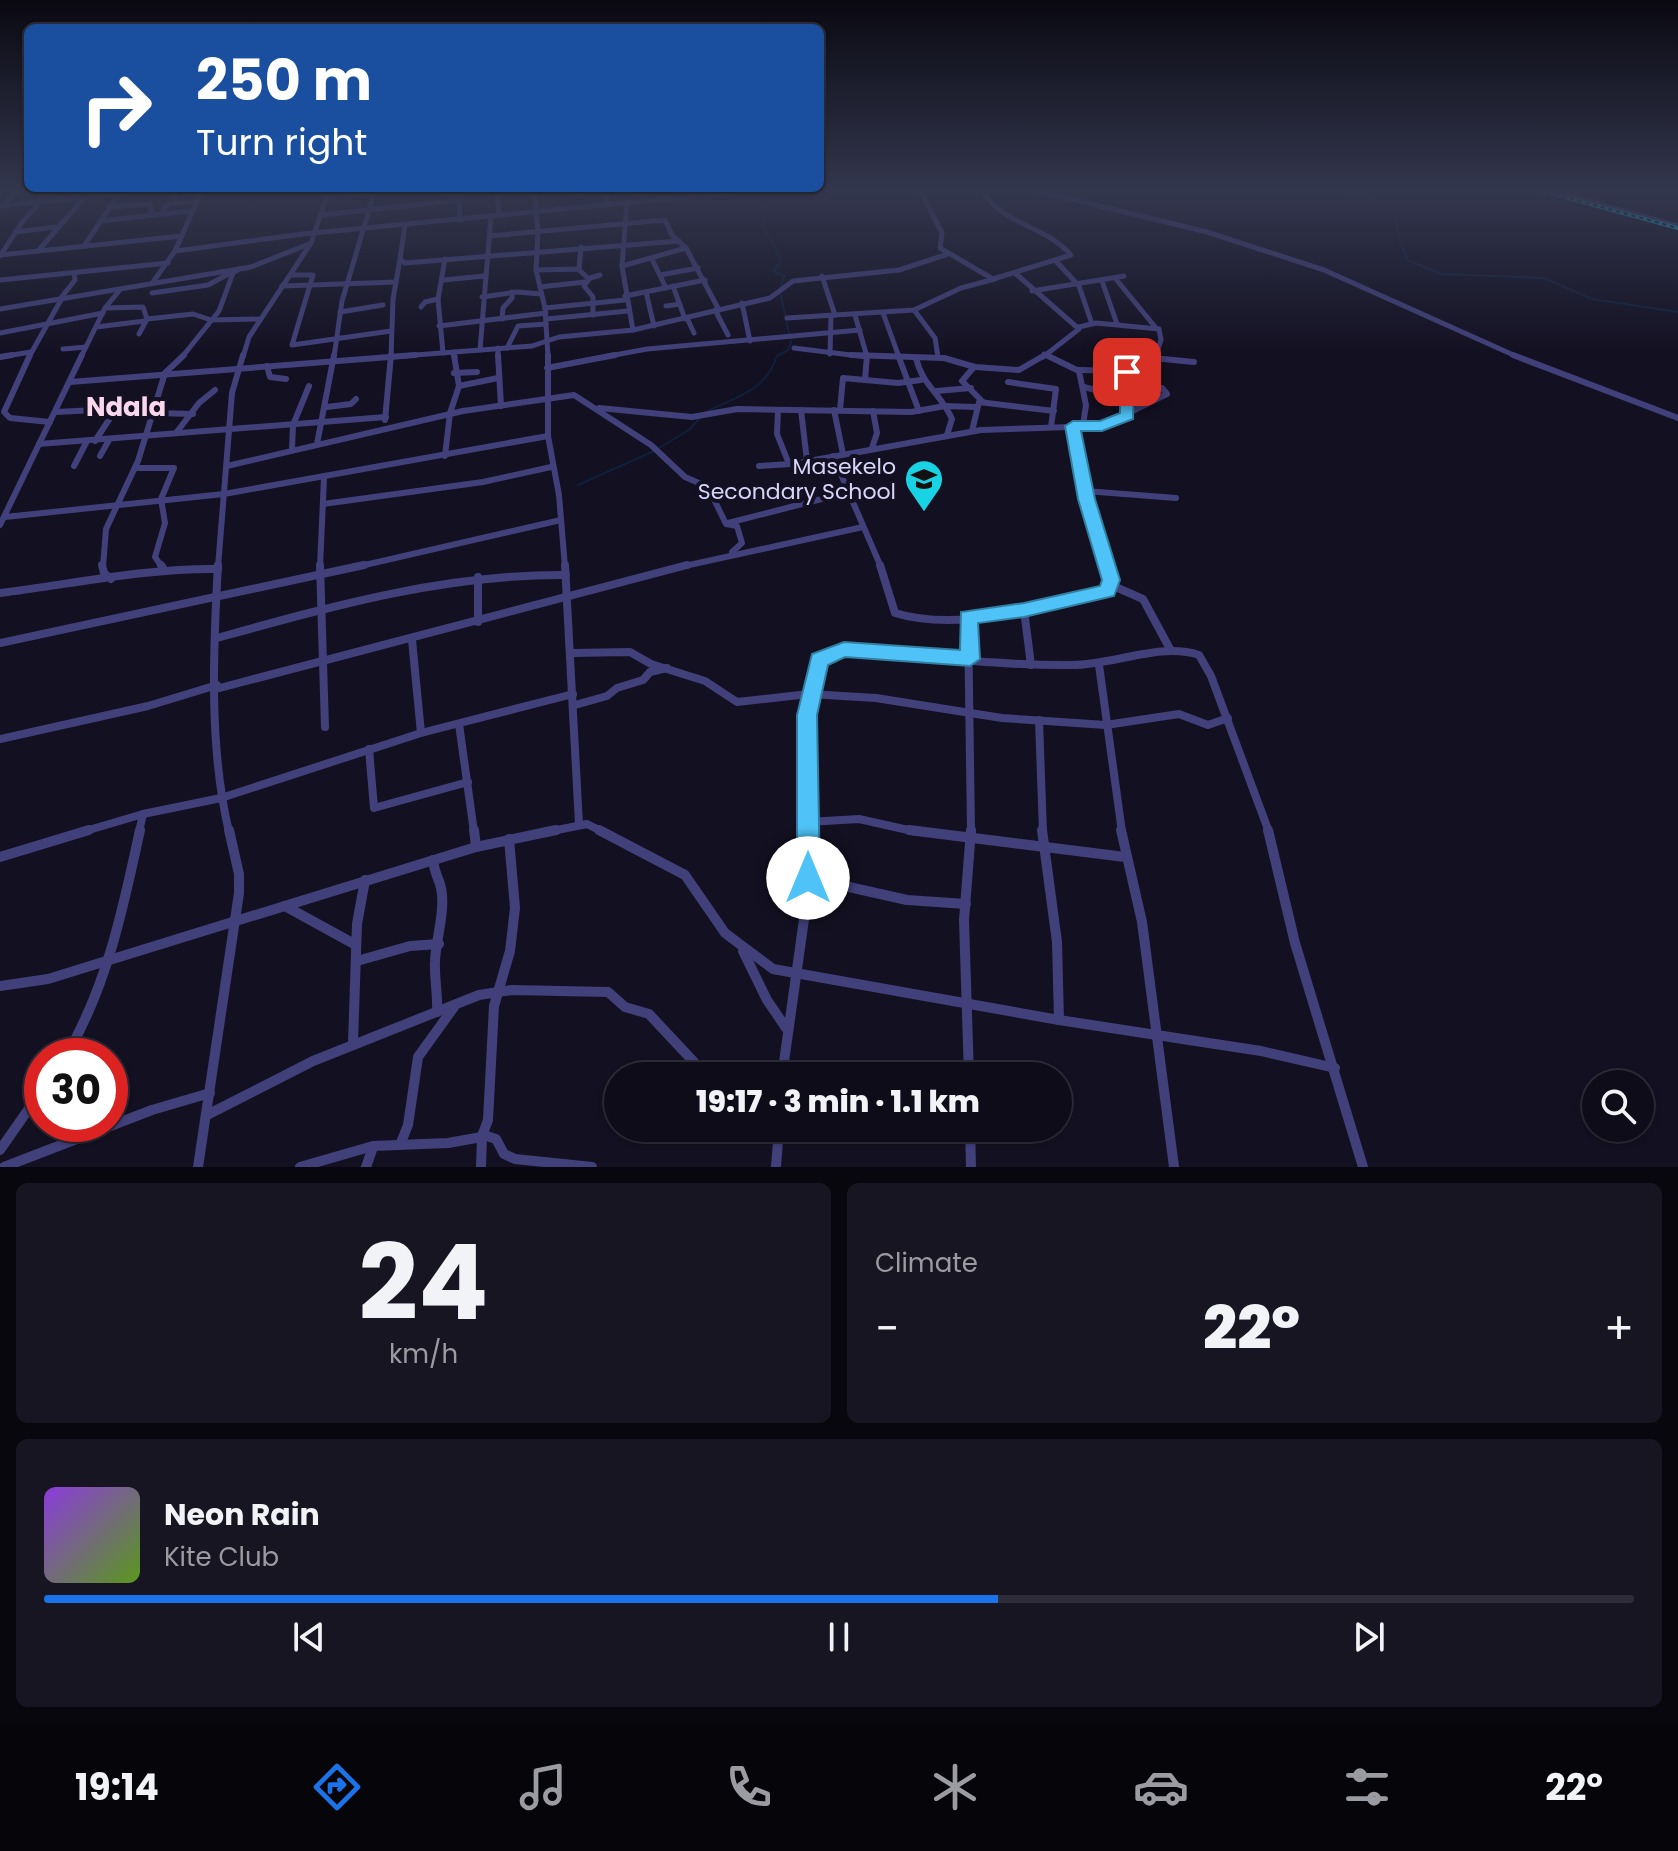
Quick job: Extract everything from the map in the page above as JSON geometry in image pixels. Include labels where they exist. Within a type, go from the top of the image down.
[{"type":"street","points":[[38,251],[42,244]]},
{"type":"street","points":[[1,252],[99,244]]},
{"type":"street","points":[[149,284],[168,263],[178,244]]},
{"type":"street","points":[[175,251],[229,244]]},
{"type":"street","points":[[0,309],[234,270],[286,256],[308,244]]},
{"type":"street","points":[[198,1167],[237,923],[239,874],[221,798],[217,687],[218,569],[229,431],[238,370],[249,337],[310,244]]},
{"type":"street","points":[[317,444],[327,407],[340,312],[360,244]]},
{"type":"street","points":[[381,430],[386,417],[392,357],[390,322],[403,244]]},
{"type":"street","points":[[480,350],[489,244]]},
{"type":"street","points":[[537,244],[536,270],[547,340],[548,436],[561,520],[572,653],[579,824]]},
{"type":"street","points":[[401,263],[606,244]]},
{"type":"street","points":[[621,244],[625,298],[633,330]]},
{"type":"street","points":[[682,244],[705,280],[728,335]]},
{"type":"street","points":[[941,244],[939,247],[948,254],[995,279]]},
{"type":"street","points":[[787,318],[914,310],[961,288],[1071,255],[1061,244]]},
{"type":"street","points":[[1244,244],[1324,270],[1484,344],[1678,418]]},
{"type":"street","points":[[581,247],[579,269],[587,281],[594,303],[593,315]]},
{"type":"street","points":[[622,266],[686,248]]},
{"type":"street","points":[[532,346],[547,340],[633,330],[686,319],[770,298],[793,281],[899,270],[948,254]]},
{"type":"street","points":[[286,256],[303,257]]},
{"type":"street","points":[[443,353],[438,299],[445,259]]},
{"type":"street","points":[[652,259],[666,288]]},
{"type":"street","points":[[1055,260],[1079,286],[1092,324]]},
{"type":"street","points":[[0,280],[168,263]]},
{"type":"street","points":[[660,275],[698,268]]},
{"type":"street","points":[[536,270],[579,269]]},
{"type":"street","points":[[139,334],[146,320],[143,307],[152,293],[208,285],[234,270]]},
{"type":"street","points":[[111,579],[104,573],[101,558],[106,529],[135,468],[143,438],[155,413],[165,373],[190,350],[220,309],[234,270]]},
{"type":"street","points":[[50,422],[10,418],[2,412],[31,352],[75,280],[74,273]]},
{"type":"street","points":[[1015,273],[1032,291],[1079,327]]},
{"type":"street","points":[[291,275],[312,274],[290,344],[391,331]]},
{"type":"street","points":[[482,297],[541,291],[600,275]]},
{"type":"street","points":[[443,280],[484,276]]},
{"type":"street","points":[[822,276],[833,315],[830,354]]},
{"type":"street","points":[[1032,291],[1058,285],[1079,286],[1124,276]]},
{"type":"street","points":[[1115,278],[1161,331],[1161,340],[1153,358]]},
{"type":"street","points":[[507,348],[518,326],[545,314],[705,280]]},
{"type":"street","points":[[1102,281],[1117,324]]},
{"type":"street","points":[[282,286],[396,282]]},
{"type":"street","points":[[149,284],[152,293]]},
{"type":"street","points":[[673,286],[694,333]]},
{"type":"street","points":[[0,525],[104,311],[121,289]]},
{"type":"street","points":[[502,319],[503,308],[512,298],[512,292]]},
{"type":"street","points":[[646,292],[654,326]]},
{"type":"street","points":[[421,307],[425,302],[438,299]]},
{"type":"street","points":[[742,303],[750,341]]},
{"type":"street","points":[[666,306],[680,304]]},
{"type":"street","points":[[340,312],[383,305]]},
{"type":"street","points":[[0,333],[104,311],[143,307]]},
{"type":"street","points":[[914,310],[929,326],[939,350],[938,358]]},
{"type":"street","points":[[439,326],[534,314],[593,315],[628,311]]},
{"type":"street","points":[[883,313],[919,411]]},
{"type":"street","points":[[96,327],[193,314],[212,320],[261,319]]},
{"type":"street","points":[[855,315],[867,357],[865,380]]},
{"type":"street","points":[[375,333],[379,326],[390,322]]},
{"type":"street","points":[[794,348],[867,357],[938,358],[974,367],[1023,369],[1079,327],[1117,324],[1156,328]]},
{"type":"street","points":[[547,368],[647,349],[860,330]]},
{"type":"street","points":[[70,382],[498,348],[532,346],[547,349]]},
{"type":"street","points":[[63,349],[86,347]]},
{"type":"street","points":[[498,348],[501,406]]},
{"type":"street","points":[[0,357],[31,352]]},
{"type":"street","points":[[445,456],[450,413],[459,386],[454,373],[454,352]]},
{"type":"street","points":[[1044,354],[1078,370],[1126,371],[1138,369],[1141,361],[1153,358],[1194,362]]},
{"type":"street","points":[[916,358],[921,380]]},
{"type":"street","points":[[267,366],[269,376],[286,379]]},
{"type":"street","points":[[974,367],[962,381],[983,402]]},
{"type":"street","points":[[1078,370],[1086,405],[1083,425]]},
{"type":"street","points":[[1126,371],[1128,416]]},
{"type":"street","points":[[454,373],[477,372]]},
{"type":"street","points":[[459,386],[498,378]]},
{"type":"street","points":[[843,454],[837,410],[842,378],[921,380],[937,391],[952,419],[947,435]]},
{"type":"street","points":[[1008,382],[1054,388],[1051,427]]},
{"type":"street","points":[[759,466],[789,464],[972,431],[1104,425],[1160,401],[1167,392],[1162,388],[1127,384]]},
{"type":"street","points":[[292,449],[293,425],[309,386]]},
{"type":"street","points":[[1084,387],[1126,398]]},
{"type":"street","points":[[937,391],[972,388]]},
{"type":"street","points":[[174,434],[215,390]]},
{"type":"street","points":[[227,466],[450,413],[574,395],[651,445],[685,477],[708,487],[726,524]]},
{"type":"street","points":[[327,407],[349,405],[356,399]]},
{"type":"street","points":[[593,407],[692,417],[728,409],[919,411],[945,406],[975,407],[983,402],[1054,411]]},
{"type":"street","points":[[972,431],[975,407]]},
{"type":"street","points":[[56,412],[116,409],[79,451]]},
{"type":"street","points":[[778,410],[777,434],[789,464]]},
{"type":"street","points":[[801,410],[807,461]]},
{"type":"street","points":[[155,413],[176,411],[193,414]]},
{"type":"street","points":[[872,448],[877,433],[873,411]]},
{"type":"street","points":[[37,447],[386,417]]},
{"type":"street","points":[[1073,426],[1085,491],[1111,585]]},
{"type":"street","points":[[5,517],[224,494],[548,436]]},
{"type":"street","points":[[100,456],[109,446],[109,440]]},
{"type":"street","points":[[74,466],[79,451],[77,442]]},
{"type":"street","points":[[833,456],[895,613],[907,617],[968,617],[1024,610],[1103,594],[1111,585]]},
{"type":"street","points":[[135,468],[174,467],[161,499],[165,523],[155,557],[163,568]]},
{"type":"street","points":[[323,504],[483,482],[551,467]]},
{"type":"street","points":[[324,478],[320,573],[325,727]]},
{"type":"street","points":[[1085,491],[1176,498]]},
{"type":"street","points":[[726,524],[849,492]]},
{"type":"street","points":[[0,643],[218,598],[561,520]]},
{"type":"street","points":[[726,524],[737,526],[742,541],[731,553]]},
{"type":"street","points":[[0,739],[148,706],[412,640],[731,553],[863,527]]},
{"type":"street","points":[[0,593],[111,579],[163,568],[218,569]]},
{"type":"street","points":[[217,638],[478,577],[510,573],[566,575]]},
{"type":"street","points":[[478,577],[478,622]]},
{"type":"street","points":[[1111,585],[1143,599],[1170,649]]},
{"type":"street","points":[[1024,610],[1031,665]]},
{"type":"street","points":[[968,617],[972,837],[966,904],[968,1062]]},
{"type":"street","points":[[412,640],[421,733]]},
{"type":"street","points":[[783,1062],[808,888],[809,694],[819,660],[837,651],[1031,665],[1099,665],[1170,649],[1185,649],[1199,655],[1228,718],[1274,847],[1295,943],[1363,1167]]},
{"type":"street","points":[[572,653],[626,651],[705,681],[737,702],[809,694],[876,698],[969,712],[1106,725],[1179,714],[1208,725],[1228,718]]},
{"type":"street","points":[[1099,665],[1125,857],[1142,922],[1174,1167]]},
{"type":"street","points":[[575,705],[607,696],[617,688],[643,680],[650,672],[669,668]]},
{"type":"street","points":[[0,857],[143,814],[221,798],[421,733],[573,694]]},
{"type":"street","points":[[1039,720],[1043,847],[1053,900],[1059,1020]]},
{"type":"street","points":[[459,724],[476,847]]},
{"type":"street","points":[[369,749],[374,808],[468,782]]},
{"type":"street","points":[[76,1038],[110,958],[116,928],[130,888],[143,814]]},
{"type":"street","points":[[808,822],[861,819],[911,833],[955,839],[972,837],[1125,857]]},
{"type":"street","points":[[0,986],[34,983],[476,847],[579,824],[594,826],[685,875],[725,933],[742,949],[773,969],[1059,1020],[1156,1032],[1335,1068]]},
{"type":"street","points":[[481,1167],[482,1136],[488,1120],[489,1060],[497,991],[510,951],[515,908],[509,839]]},
{"type":"street","points":[[433,860],[440,889],[439,944],[434,965],[438,980],[437,1012]]},
{"type":"street","points":[[353,1043],[356,945],[365,880]]},
{"type":"street","points":[[808,888],[840,885],[907,900],[966,904]]},
{"type":"street","points":[[284,906],[356,945]]},
{"type":"street","points":[[357,961],[410,946],[439,944]]},
{"type":"street","points":[[742,949],[767,1000],[786,1028]]},
{"type":"street","points":[[207,1115],[254,1086],[353,1043],[497,991],[608,992],[625,1007],[649,1014],[694,1062]]},
{"type":"street","points":[[400,1145],[408,1129],[410,1084],[417,1059],[455,1005]]},
{"type":"street","points":[[4,1167],[152,1110],[210,1093]]},
{"type":"street","points":[[0,1150],[24,1116]]},
{"type":"street","points":[[300,1167],[373,1146],[448,1143],[491,1136],[504,1154],[515,1159],[592,1167]]},
{"type":"street","points":[[776,1167],[777,1142]]},
{"type":"street","points":[[970,1142],[971,1167]]},
{"type":"street","points":[[366,1167],[373,1146]]},
{"type":"waterway","points":[[706,412],[749,392],[765,378],[777,356],[788,350],[791,343],[780,291],[784,276],[773,271],[781,262],[773,244]]},
{"type":"waterway","points":[[1402,244],[1408,260],[1441,274],[1544,278],[1592,299],[1678,312]]},
{"type":"waterway","points":[[659,448],[689,430],[699,419]]},
{"type":"waterway","points":[[578,485],[654,451]]},
{"type":"place","name":"Masekelo Secondary School","points":[[924,513]]},
{"type":"district","name":"Ndala","points":[[126,407]]},
{"type":"route","points":[[808,878],[807,715],[809,694],[819,660],[844,649],[970,659],[968,617],[1024,610],[1108,591],[1111,580],[1092,521],[1073,426],[1102,426],[1128,416],[1125,400],[1127,372]]}]
